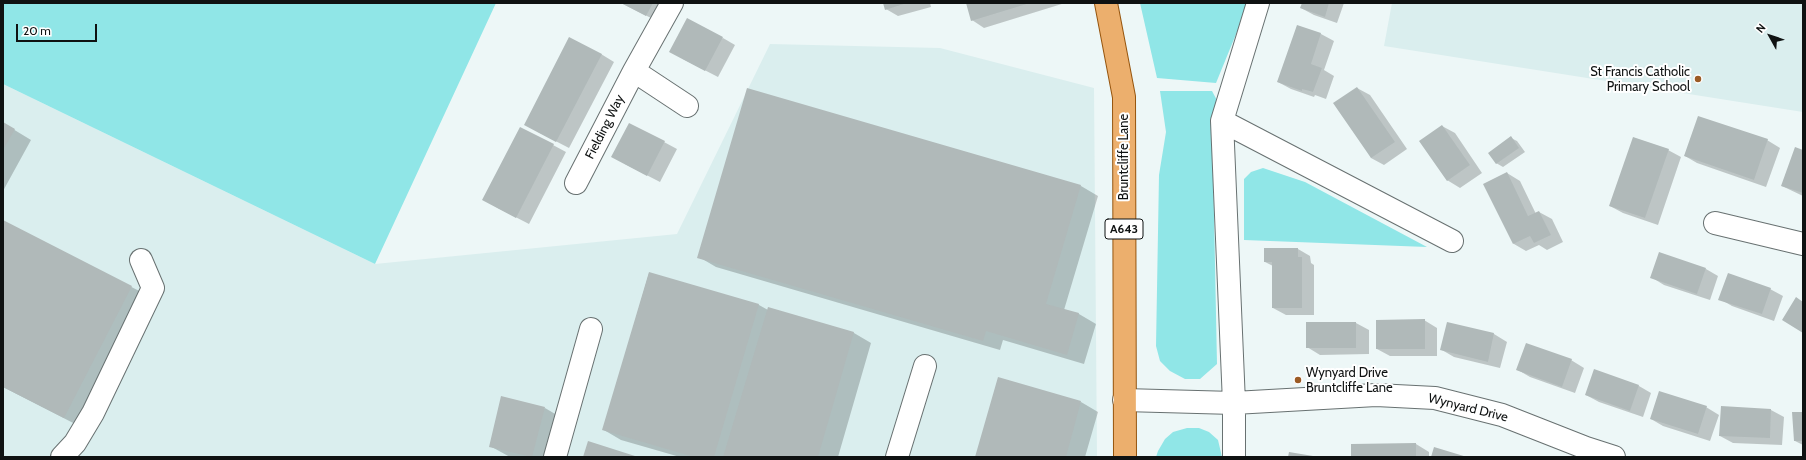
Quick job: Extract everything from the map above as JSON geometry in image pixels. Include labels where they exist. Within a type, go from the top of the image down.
[{"type":"main road","name":"Bruntcliffe Lane","points":[[1106,3],[1124,97],[1125,457]]},
{"type":"street","name":"Fielding Way","points":[[576,183],[634,71],[672,3]]},
{"type":"street","points":[[1234,457],[1234,402],[1222,122],[1258,3]]},
{"type":"street","points":[[634,71],[687,106]]},
{"type":"street","points":[[1222,122],[1452,241]]},
{"type":"street","points":[[1715,223],[1803,244]]},
{"type":"street","points":[[62,457],[75,443],[93,413],[153,288],[141,260]]},
{"type":"street","points":[[555,457],[591,329]]},
{"type":"street","points":[[897,457],[925,366]]},
{"type":"street","name":"Wynyard Drive","points":[[1124,400],[1234,402],[1376,395],[1435,398],[1502,415],[1586,448],[1614,457]]},
{"type":"shaded area","points":[[3,3],[496,3],[375,264],[3,84]]},
{"type":"shaded area","points":[[1140,3],[1247,3],[1241,22],[1216,83],[1157,78]]},
{"type":"shaded area","name":"St Francis Catholic Primary School","points":[[1392,3],[1803,3],[1803,112],[1384,46]]},
{"type":"shaded area","points":[[770,44],[940,48],[1094,88],[1097,457],[3,457],[3,84],[375,264],[677,234]]},
{"type":"shaded area","points":[[1160,91],[1212,91],[1219,104],[1213,165],[1217,364],[1200,379],[1185,379],[1170,371],[1160,361],[1156,346],[1159,175],[1166,132]]},
{"type":"shaded area","points":[[1263,168],[1305,182],[1427,247],[1244,240],[1244,179],[1251,172]]},
{"type":"shaded area","points":[[1187,428],[1199,428],[1209,432],[1218,440],[1222,457],[1156,457],[1165,439],[1173,432]]},
{"type":"building","points":[[621,3],[653,3],[646,16]]},
{"type":"building","points":[[883,3],[907,3],[885,10]]},
{"type":"building","points":[[966,3],[1030,3],[971,21]]},
{"type":"building","points":[[1302,3],[1329,3],[1325,17],[1300,8]]},
{"type":"building","points":[[687,18],[723,37],[705,71],[669,52]]},
{"type":"building","points":[[1297,25],[1321,33],[1311,64],[1322,68],[1313,92],[1302,89],[1302,91],[1277,82]]},
{"type":"building","points":[[569,37],[602,54],[556,142],[524,125]]},
{"type":"building","points":[[1357,87],[1395,142],[1371,158],[1333,103]]},
{"type":"building","points":[[747,88],[1081,185],[1046,304],[1079,313],[1067,355],[986,331],[983,341],[697,258]]},
{"type":"building","points":[[1698,116],[1768,139],[1754,180],[1684,156]]},
{"type":"building","points":[[3,122],[15,129],[3,150]]},
{"type":"building","points":[[629,123],[665,141],[647,176],[611,157]]},
{"type":"building","points":[[1442,125],[1470,165],[1447,181],[1419,141]]},
{"type":"building","points":[[520,127],[554,144],[516,218],[482,200]]},
{"type":"building","points":[[1511,136],[1519,148],[1496,164],[1488,153]]},
{"type":"building","points":[[1633,137],[1669,149],[1645,218],[1609,206]]},
{"type":"building","points":[[1795,147],[1803,150],[1803,193],[1781,186]]},
{"type":"building","points":[[1507,172],[1528,216],[1539,211],[1551,235],[1534,243],[1530,236],[1513,244],[1483,184]]},
{"type":"building","points":[[3,220],[132,286],[64,418],[3,387]]},
{"type":"building","points":[[1264,248],[1298,248],[1298,257],[1302,257],[1302,308],[1272,308],[1272,262],[1264,262]]},
{"type":"building","points":[[1659,252],[1706,268],[1697,294],[1650,278]]},
{"type":"building","points":[[649,272],[759,304],[714,457],[694,457],[602,430]]},
{"type":"building","points":[[1728,273],[1771,288],[1762,314],[1718,300]]},
{"type":"building","points":[[1796,297],[1803,302],[1803,333],[1782,320]]},
{"type":"building","points":[[768,307],[854,332],[818,457],[723,457]]},
{"type":"building","points":[[1425,319],[1425,349],[1376,349],[1376,320]]},
{"type":"building","points":[[1306,322],[1356,322],[1356,348],[1306,348]]},
{"type":"building","points":[[1447,322],[1494,333],[1488,362],[1440,350]]},
{"type":"building","points":[[1526,343],[1572,359],[1562,387],[1516,370]]},
{"type":"building","points":[[1594,369],[1639,385],[1630,411],[1585,395]]},
{"type":"building","points":[[998,377],[1081,401],[1066,457],[975,457]]},
{"type":"building","points":[[1659,391],[1707,406],[1698,434],[1650,419]]},
{"type":"building","points":[[501,396],[545,407],[532,457],[489,447]]},
{"type":"building","points":[[1721,406],[1771,409],[1770,438],[1719,436]]},
{"type":"building","points":[[1792,412],[1803,412],[1803,441],[1794,441]]},
{"type":"building","points":[[588,441],[635,456],[635,457],[583,457]]},
{"type":"building","points":[[1416,443],[1416,457],[1351,457],[1351,444]]},
{"type":"building","points":[[1434,447],[1467,457],[1431,457]]},
{"type":"building","points":[[1289,452],[1313,456],[1313,457],[1288,457]]},
{"type":"place","name":"St Francis Catholic Primary School","points":[[1698,79]]},
{"type":"place","name":"Wynyard Drive Bruntcliffe Lane","points":[[1298,380]]}]
